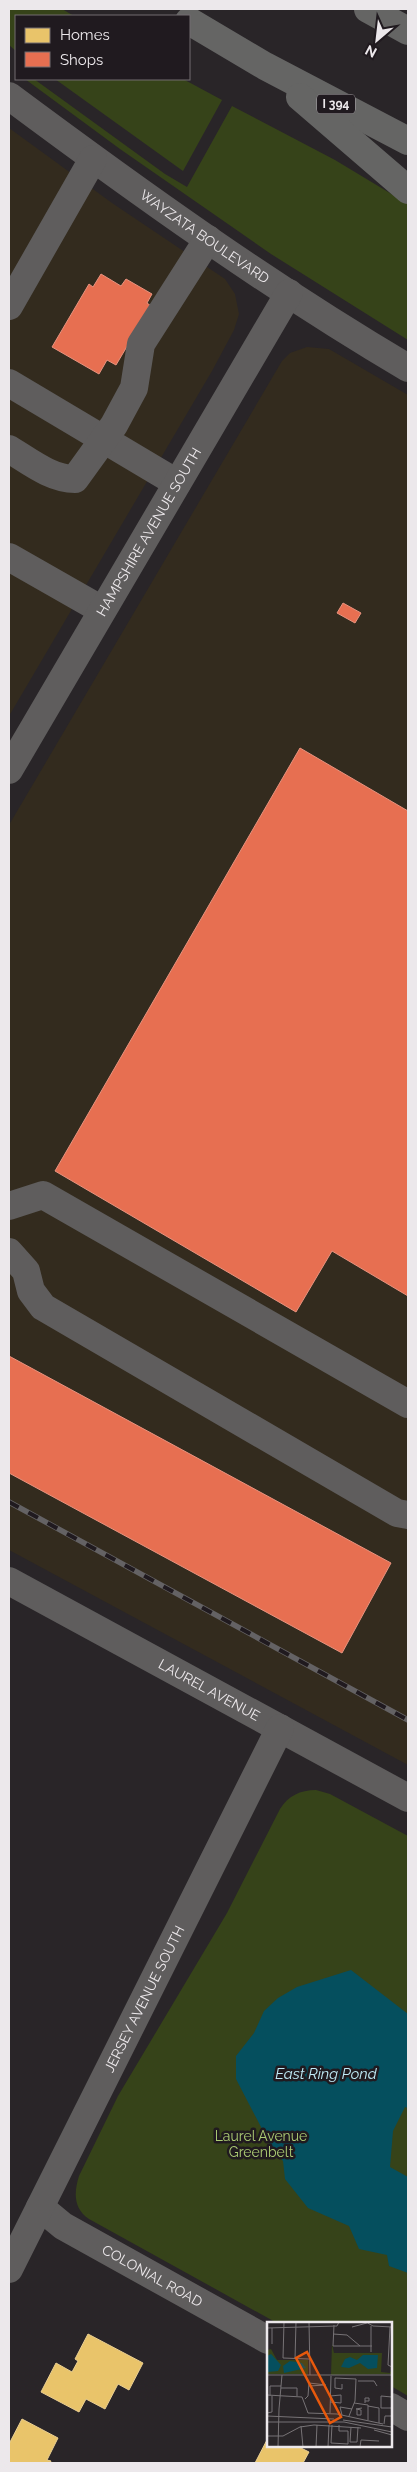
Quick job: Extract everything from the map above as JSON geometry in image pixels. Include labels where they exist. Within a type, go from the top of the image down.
[{"type":"highway","points":[[168,9],[179,15]]},
{"type":"highway","points":[[368,9],[408,31]]},
{"type":"highway","name":"I 394","points":[[190,22],[265,66],[408,141]]},
{"type":"highway","points":[[265,66],[408,190]]},
{"type":"street","name":"WAYZATA BOULEVARD","points":[[9,96],[93,159],[208,239],[289,294],[408,368]]},
{"type":"street","points":[[9,306],[93,159]]},
{"type":"street","points":[[9,449],[49,472],[65,479],[75,479],[104,440],[134,388],[141,344],[208,239]]},
{"type":"street","name":"HAMPSHIRE AVENUE SOUTH","points":[[9,770],[289,294]]},
{"type":"street","points":[[9,383],[177,484]]},
{"type":"street","points":[[9,557],[102,610]]},
{"type":"street","points":[[9,1206],[44,1195],[408,1404]]},
{"type":"street","points":[[9,1252],[26,1271],[31,1291],[43,1307],[397,1513],[408,1515]]},
{"type":"street","name":"LAUREL AVENUE","points":[[9,1581],[408,1798]]},
{"type":"street","name":"JERSEY AVENUE SOUTH","points":[[9,2269],[280,1728]]},
{"type":"street","name":"COLONIAL ROAD","points":[[40,2207],[62,2226],[267,2339]]},
{"type":"street","points":[[392,2408],[408,2416]]},
{"type":"shaded area","points":[[9,128],[112,203],[225,279],[235,294],[239,314],[234,330],[212,371],[9,716]]},
{"type":"shaded area","points":[[307,347],[329,349],[408,395],[408,1765],[9,1550],[9,825],[282,361],[290,353]]},
{"type":"green space","points":[[9,9],[62,9],[72,15],[15,15],[15,50],[9,45]]},
{"type":"green space","points":[[26,80],[35,80],[165,174],[187,187],[232,106],[335,160],[408,204],[408,340],[271,254],[120,149]]},
{"type":"green space","points":[[56,80],[185,80],[222,100],[183,171]]},
{"type":"green space","name":"Laurel Avenue Greenbelt","points":[[316,1790],[330,1794],[408,1836],[408,2396],[392,2387],[392,2322],[275,2322],[89,2219],[77,2205],[76,2188],[79,2176],[118,2096],[227,1913],[280,1809],[295,1795],[305,1791]]},
{"type":"water","name":"East Ring Pond","points":[[351,1970],[408,2014],[408,2108],[405,2107],[393,2131],[390,2167],[408,2177],[408,2273],[389,2266],[387,2255],[359,2249],[349,2226],[308,2208],[285,2179],[283,2161],[273,2150],[236,2079],[236,2056],[254,2033],[264,2011],[278,1998],[297,1987]]},
{"type":"building: Homes","points":[[88,2334],[143,2363],[129,2390],[118,2384],[105,2409],[86,2399],[79,2412],[41,2392],[56,2363],[72,2372],[78,2361],[75,2359]]},
{"type":"building: Homes","points":[[22,2419],[58,2438],[47,2460],[51,2461],[50,2463],[9,2463],[9,2444]]},
{"type":"building: Homes","points":[[267,2440],[267,2447],[299,2447],[309,2452],[303,2463],[255,2463]]},
{"type":"building: Shops","points":[[101,274],[121,286],[126,279],[152,294],[147,303],[151,306],[116,365],[107,360],[99,374],[52,347],[89,284],[93,287]]},
{"type":"building: Shops","points":[[343,603],[361,613],[355,623],[337,613]]},
{"type":"building: Shops","points":[[300,748],[408,811],[408,1296],[332,1251],[296,1312],[55,1171]]},
{"type":"building: Shops","points":[[9,1356],[391,1563],[342,1653],[9,1473]]},
{"type":"railway","points":[[9,1502],[408,1720]]}]
